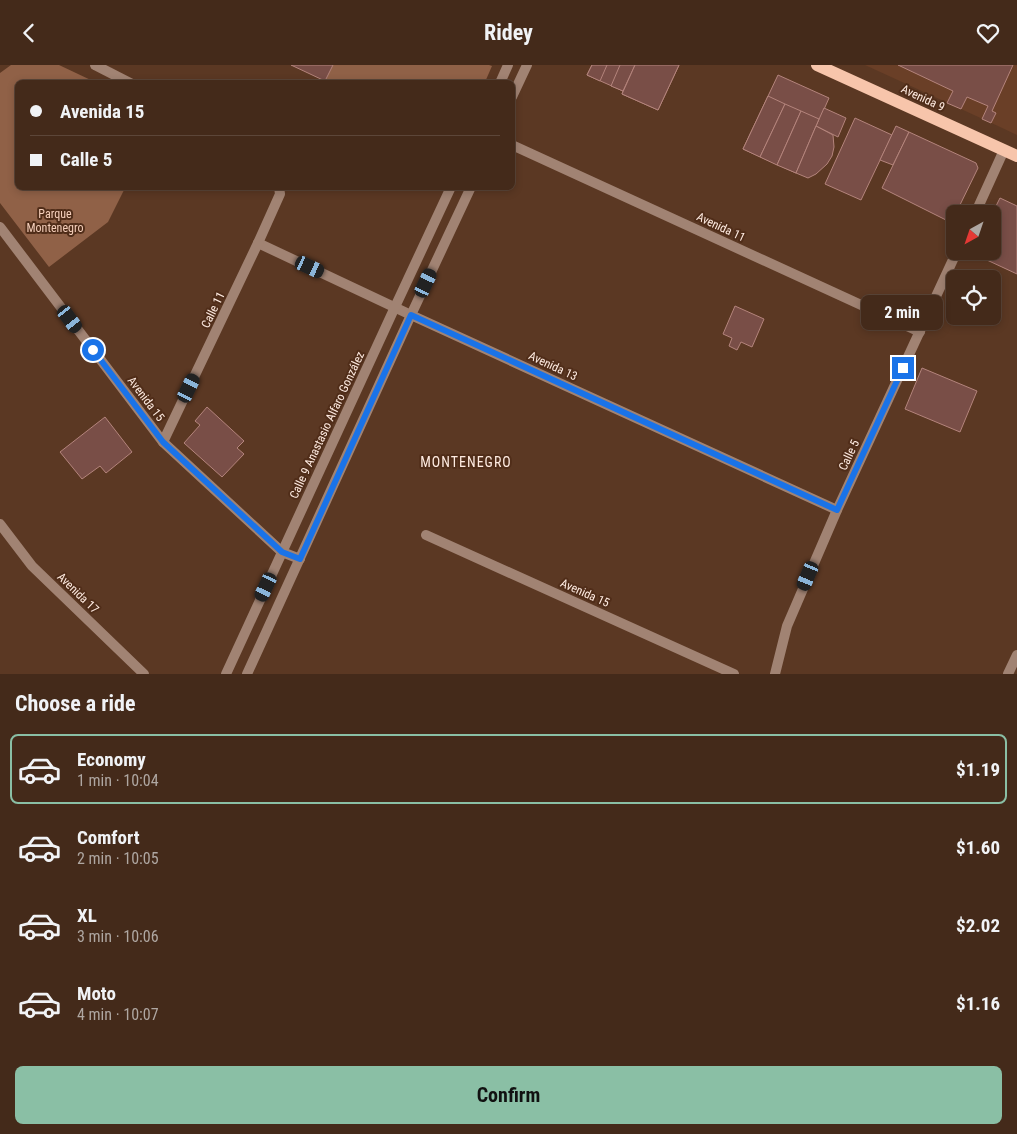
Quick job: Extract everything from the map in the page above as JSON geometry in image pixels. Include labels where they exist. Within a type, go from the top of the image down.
[{"type":"main road","name":"Avenida 9","points":[[817,65],[1017,156]]},
{"type":"street","points":[[95,65],[124,80]]},
{"type":"street","points":[[501,80],[508,65]]},
{"type":"street","points":[[515,91],[527,65]]},
{"type":"street","name":"Avenida 11","points":[[515,146],[920,332]]},
{"type":"street","points":[[979,205],[1004,150]]},
{"type":"street","name":"Calle 11","points":[[163,442],[258,243],[280,194],[279,190]]},
{"type":"street","name":"Calle 9 Anastasio Alfaro González","points":[[226,674],[450,190]]},
{"type":"street","points":[[246,674],[470,190]]},
{"type":"street","name":"Avenida 15","points":[[0,227],[163,442],[282,552],[300,559]]},
{"type":"street","name":"Avenida 13","points":[[258,243],[837,510]]},
{"type":"street","name":"Calle 5","points":[[775,674],[787,626],[837,510],[953,260]]},
{"type":"street","name":"Avenida 17","points":[[0,524],[32,566],[144,674]]},
{"type":"street","name":"Avenida 15","points":[[426,535],[734,674]]},
{"type":"street","points":[[1008,674],[1017,655]]},
{"type":"shaded area","points":[[865,65],[1017,65],[1017,135],[998,126]]},
{"type":"green space","name":"Parque Montenegro","points":[[11,65],[59,65],[91,80],[15,80],[15,190],[124,190],[108,222],[49,267],[0,203],[0,73]]},
{"type":"green space","points":[[333,65],[492,66],[486,80],[326,80]]},
{"type":"building","points":[[291,65],[333,65],[326,80]]},
{"type":"building","points":[[592,65],[679,65],[658,110],[622,94],[623,91],[587,75]]},
{"type":"building","points":[[592,65],[607,65],[600,81],[587,75]]},
{"type":"building","points":[[620,65],[635,65],[623,91],[611,86]]},
{"type":"building","points":[[635,65],[679,65],[658,110],[622,94]]},
{"type":"building","points":[[898,65],[1013,65],[992,111],[996,113],[991,123],[982,119],[988,106],[967,97],[961,109],[947,103],[953,91]]},
{"type":"building","points":[[778,75],[829,98],[796,173],[743,149]]},
{"type":"building","points":[[768,96],[785,104],[760,157],[743,149]]},
{"type":"building","points":[[785,104],[801,111],[777,165],[760,157]]},
{"type":"building","points":[[824,108],[846,118],[838,137],[816,126]]},
{"type":"building","points":[[801,111],[819,119],[796,173],[777,165]]},
{"type":"building","points":[[855,118],[892,135],[861,200],[825,184]]},
{"type":"building","points":[[816,126],[833,135],[834,147],[832,156],[827,164],[816,174],[808,178],[796,173]]},
{"type":"building","points":[[896,126],[909,132],[893,165],[880,160]]},
{"type":"building","points":[[909,132],[976,163],[978,168],[960,205],[946,205],[946,220],[882,188]]},
{"type":"building","points":[[1000,198],[1017,206],[1017,274],[987,260],[1001,260],[1001,205],[996,205]]},
{"type":"building","points":[[735,306],[764,319],[752,347],[741,342],[737,350],[729,346],[732,338],[723,334]]},
{"type":"building","points":[[922,368],[977,391],[960,432],[905,409]]},
{"type":"building","points":[[207,407],[244,441],[237,448],[244,454],[222,477],[184,443],[200,425],[195,421]]},
{"type":"building","points":[[105,417],[132,452],[106,473],[100,466],[82,479],[60,452]]},
{"type":"district","name":"MONTENEGRO","points":[[466,462]]},
{"type":"route","points":[[93,350],[163,442],[282,552],[300,559],[411,315],[837,510],[903,368]]}]
